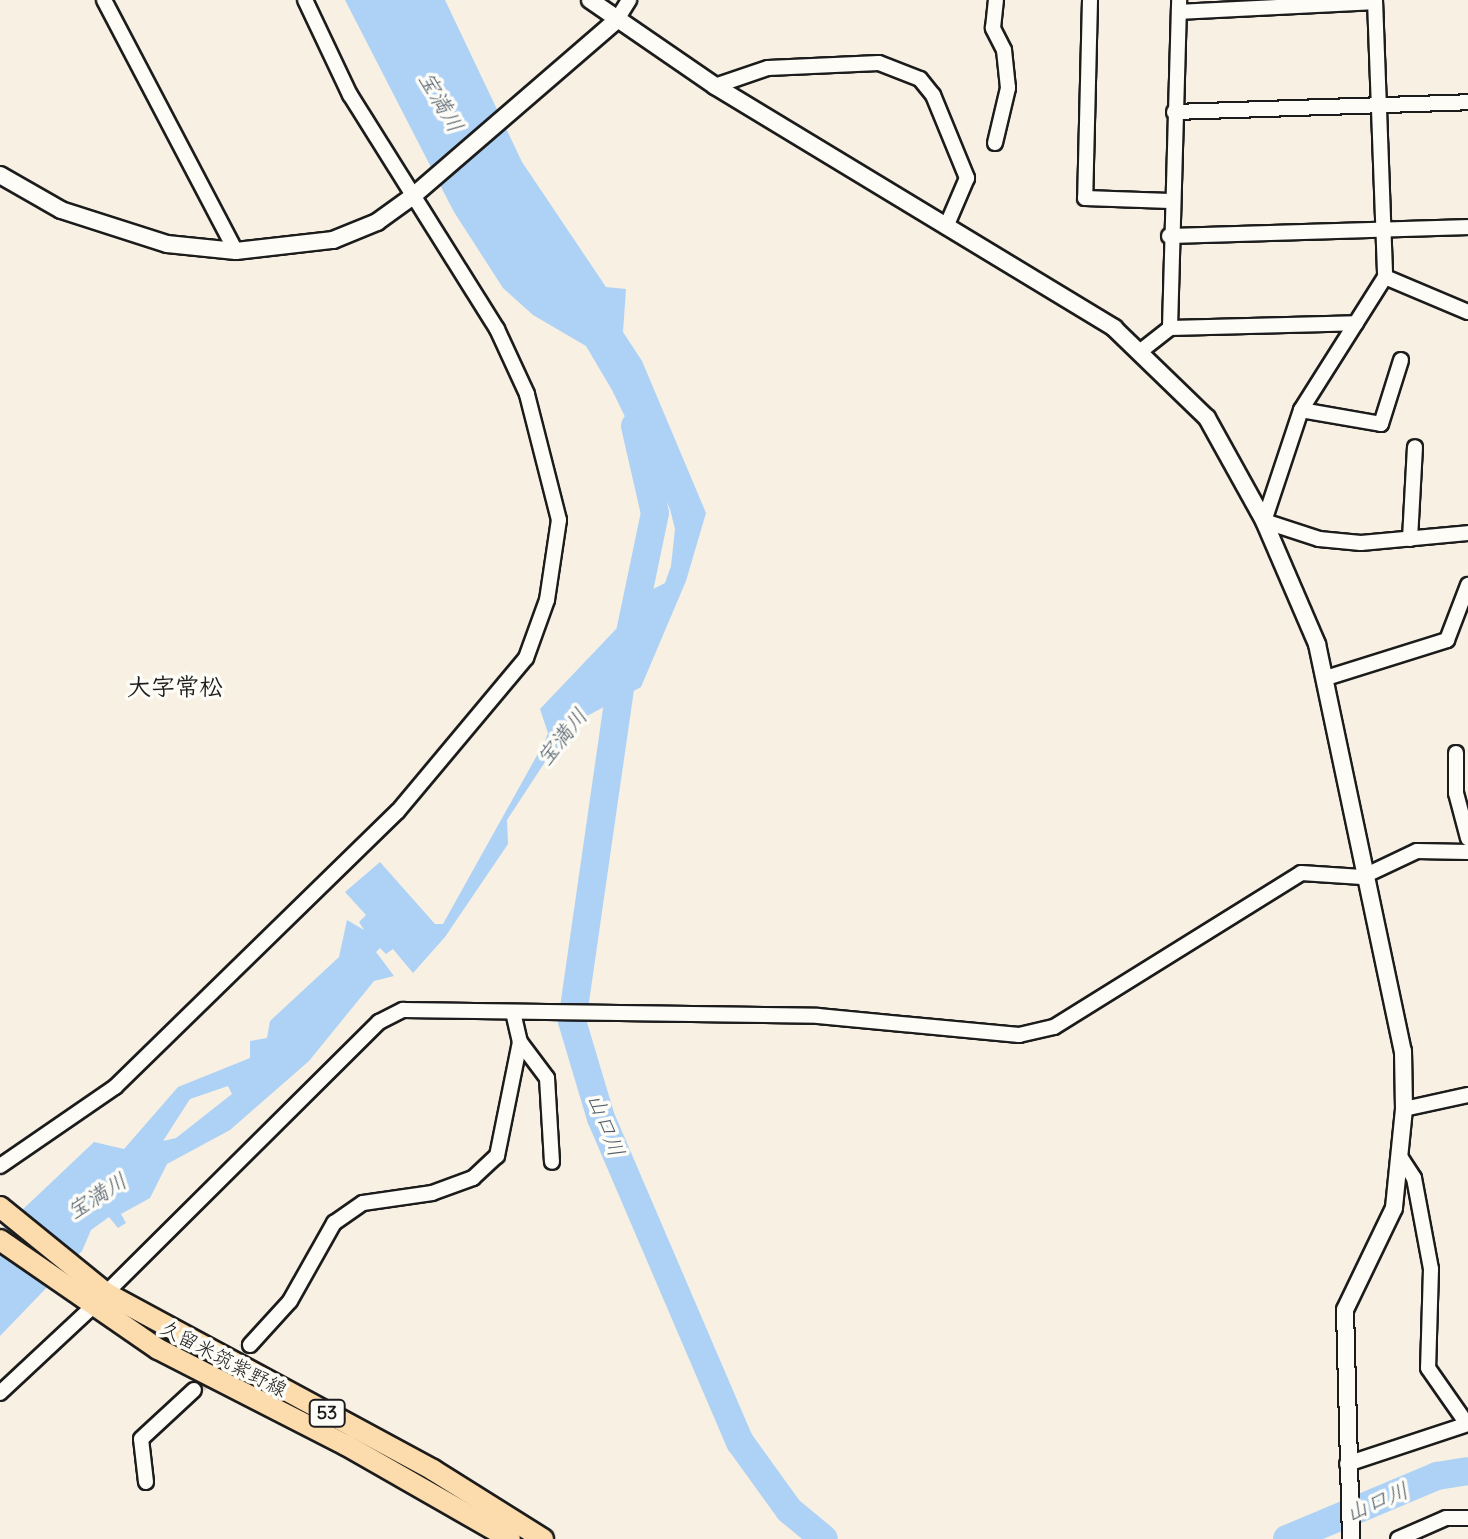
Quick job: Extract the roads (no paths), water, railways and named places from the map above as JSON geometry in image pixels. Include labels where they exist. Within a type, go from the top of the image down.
[{"type":"main road","name":"久留米筑紫野線","points":[[0,1207],[93,1297],[433,1470],[543,1539]]},
{"type":"main road","name":"久留米筑紫野線","points":[[0,1240],[510,1539]]},
{"type":"street","points":[[104,0],[236,251]]},
{"type":"street","points":[[0,1166],[115,1087],[398,811],[526,658],[547,600],[559,520],[541,440],[497,329],[419,191],[350,95],[305,0]]},
{"type":"street","points":[[590,0],[616,21],[715,86],[1142,350],[1207,418],[1264,521],[1326,678],[1362,877],[1399,1020],[1404,1109],[1394,1208],[1345,1310],[1351,1539]]},
{"type":"street","points":[[0,175],[61,210],[116,231],[167,244],[236,251],[333,240],[377,222],[419,191],[515,112],[616,21],[629,0]]},
{"type":"street","points":[[995,143],[1008,88],[1004,50],[993,28],[996,0]]},
{"type":"street","points":[[1090,0],[1085,198],[1170,201]]},
{"type":"street","points":[[1170,328],[1169,236],[1179,6],[1375,1],[1385,277],[1301,410],[1264,521]]},
{"type":"street","points":[[715,86],[768,68],[879,63],[920,79],[933,95],[967,178],[946,227]]},
{"type":"street","points":[[1174,112],[1468,102]]},
{"type":"street","points":[[1169,236],[1468,227]]},
{"type":"street","points":[[1385,277],[1468,312]]},
{"type":"street","points":[[1142,350],[1170,328],[1356,323]]},
{"type":"street","points":[[1301,410],[1381,424],[1401,360]]},
{"type":"street","points":[[1410,539],[1415,447]]},
{"type":"street","points":[[1264,521],[1319,539],[1410,539],[1468,533]]},
{"type":"street","points":[[1326,678],[1447,640],[1468,585]]},
{"type":"street","points":[[1456,753],[1456,793],[1468,838]]},
{"type":"street","points":[[0,1393],[93,1297],[379,1022],[403,1010],[516,1012],[617,1008],[818,1016],[1019,1035],[1054,1027],[1301,873],[1362,877],[1417,851],[1468,852]]},
{"type":"street","points":[[250,1345],[290,1301],[334,1223],[363,1203],[432,1193],[473,1178],[497,1156],[520,1042],[516,1012]]},
{"type":"street","points":[[520,1042],[547,1078],[552,1162]]},
{"type":"street","points":[[1404,1109],[1468,1095]]},
{"type":"street","points":[[1348,1470],[1468,1424],[1428,1368],[1431,1269],[1414,1178],[1401,1158]]},
{"type":"street","points":[[146,1482],[141,1439],[194,1390]]},
{"type":"street","points":[[1398,1539],[1446,1518],[1468,1518]]},
{"type":"water","name":"宝満川","points":[[345,0],[445,0],[522,162],[606,287],[626,289],[623,332],[642,361],[706,513],[686,581],[641,687],[587,716],[545,762],[507,820],[508,844],[445,937],[413,973],[393,949],[386,954],[380,948],[376,952],[394,976],[374,981],[309,1061],[230,1130],[167,1164],[150,1198],[121,1214],[126,1223],[118,1228],[109,1217],[91,1230],[82,1251],[0,1336],[0,1231],[94,1142],[124,1149],[178,1087],[250,1058],[250,1041],[267,1038],[270,1021],[339,957],[347,920],[364,930],[359,922],[366,915],[345,892],[380,862],[435,924],[443,924],[545,741],[548,733],[540,709],[619,626],[628,602],[665,583],[671,566],[675,529],[670,509],[612,390],[586,346],[533,315],[503,288],[454,212]],"holes":[[[228,1086],[232,1094],[176,1138],[163,1141],[190,1099]]]},
{"type":"waterway","name":"山口川","points":[[635,426],[655,513],[624,661],[572,1021],[601,1118],[740,1442],[789,1510],[824,1539]]},
{"type":"waterway","name":"山口川","points":[[1287,1539],[1437,1476],[1468,1471]]},
{"type":"tunnel","points":[[194,1390],[250,1345]]},
{"type":"district","name":"大字常松","points":[[175,687]]}]
